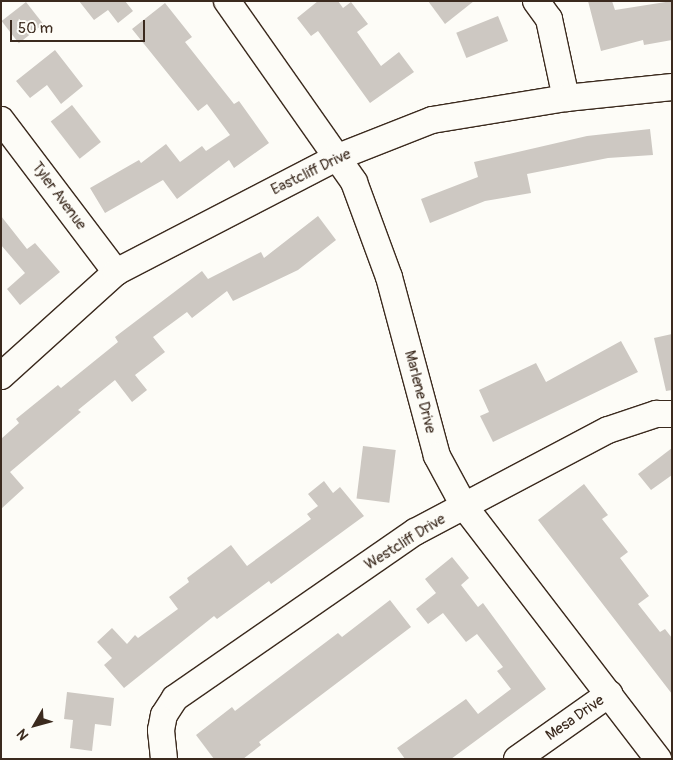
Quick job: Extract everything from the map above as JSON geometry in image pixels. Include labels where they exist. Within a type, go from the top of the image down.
[{"type":"street","name":"Marlene Drive","points":[[227,1],[354,182],[389,276],[437,456],[464,506],[658,759]]},
{"type":"street","points":[[536,1],[549,19],[566,98]]},
{"type":"street","name":"Eastcliff Drive","points":[[1,376],[116,272],[338,157],[432,120],[566,98],[672,87]]},
{"type":"street","name":"Tyler Avenue","points":[[1,120],[116,272]]},
{"type":"street","name":"Westcliff Drive","points":[[164,759],[160,730],[164,715],[175,698],[415,532],[608,430],[656,414],[672,414]]},
{"type":"street","name":"Mesa Drive","points":[[517,759],[609,694]]},
{"type":"building","points":[[79,1],[125,1],[133,11],[118,23],[108,10],[94,20]]},
{"type":"building","points":[[318,1],[338,1],[343,8],[351,2],[368,24],[357,32],[381,66],[399,52],[414,72],[370,103],[318,31],[311,36],[297,18]]},
{"type":"building","points":[[428,1],[474,1],[445,24]]},
{"type":"building","points":[[588,1],[612,1],[615,10],[672,1],[672,40],[644,45],[643,40],[601,51]]},
{"type":"building","points":[[26,2],[43,24],[19,43],[2,21]]},
{"type":"building","points":[[165,3],[192,37],[185,42],[234,104],[239,101],[269,143],[234,168],[229,160],[177,199],[163,180],[105,213],[90,188],[139,160],[141,163],[166,144],[180,162],[202,146],[206,151],[230,135],[207,104],[198,111],[132,29]]},
{"type":"building","points":[[498,16],[508,41],[466,58],[456,33]]},
{"type":"building","points":[[55,50],[83,86],[61,104],[47,85],[30,98],[16,81]]},
{"type":"building","points":[[72,105],[101,142],[80,159],[51,122]]},
{"type":"building","points":[[650,129],[653,155],[608,158],[527,174],[531,193],[485,201],[430,223],[421,199],[478,177],[474,162],[587,136]]},
{"type":"building","points":[[1,216],[27,249],[35,243],[60,272],[20,305],[7,289],[25,273],[1,245]]},
{"type":"building","points":[[318,216],[336,240],[298,270],[233,301],[227,291],[192,318],[187,312],[153,337],[165,352],[135,375],[147,390],[132,402],[115,380],[78,410],[81,412],[10,472],[24,488],[1,509],[1,439],[19,423],[16,419],[58,385],[61,388],[118,342],[115,337],[202,271],[208,279],[261,252],[264,258]]},
{"type":"building","points":[[672,334],[672,390],[666,391],[654,338]]},
{"type":"building","points":[[621,341],[638,372],[493,442],[480,416],[489,412],[479,390],[536,363],[546,382]]},
{"type":"building","points":[[363,446],[396,450],[389,503],[357,499]]},
{"type":"building","points":[[672,448],[672,475],[651,490],[638,474]]},
{"type":"building","points":[[324,481],[333,493],[340,487],[364,516],[271,584],[269,581],[217,619],[214,616],[124,688],[104,665],[112,658],[97,642],[112,628],[127,644],[135,635],[138,638],[178,609],[169,597],[189,582],[187,578],[231,545],[247,566],[311,519],[307,514],[318,506],[308,494]]},
{"type":"building","points":[[584,484],[608,515],[602,519],[628,552],[620,558],[649,596],[638,604],[660,632],[665,629],[672,638],[672,694],[538,520]]},
{"type":"building","points":[[452,557],[469,578],[461,585],[478,607],[483,603],[546,689],[451,759],[405,759],[397,748],[466,699],[478,714],[511,689],[497,671],[503,667],[477,634],[466,642],[443,613],[428,624],[416,609],[436,593],[425,579]]},
{"type":"building","points":[[390,600],[411,627],[259,742],[261,745],[243,759],[214,759],[196,735],[232,707],[235,711],[338,633],[342,637]]},
{"type":"building","points":[[67,692],[114,698],[111,726],[95,724],[92,751],[70,748],[73,720],[64,719]]}]
